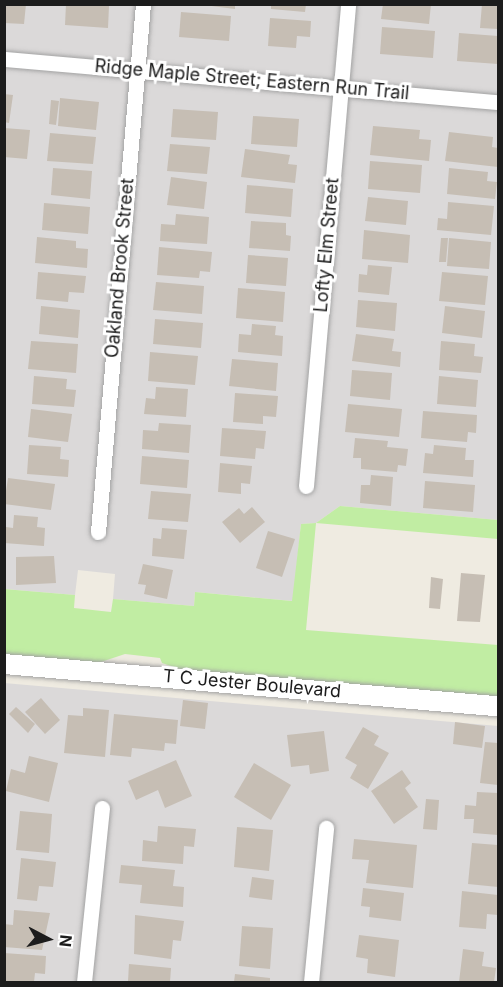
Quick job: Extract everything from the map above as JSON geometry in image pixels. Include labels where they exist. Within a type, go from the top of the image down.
[{"type":"street","name":"Oakland Brook Street","points":[[98,532],[143,4]]},
{"type":"street","name":"Lofty Elm Street","points":[[306,486],[348,4]]},
{"type":"street","name":"Ridge Maple Street; Eastern Run Trail","points":[[4,58],[498,102]]},
{"type":"street","name":"T C Jester Boulevard","points":[[4,664],[498,706]]},
{"type":"street","points":[[84,982],[102,808]]},
{"type":"street","points":[[311,982],[326,828]]},
{"type":"shaded area","points":[[4,5],[498,5],[498,520],[340,506],[316,523],[301,524],[293,601],[195,592],[194,606],[113,599],[115,574],[78,570],[75,595],[5,589]]},
{"type":"shaded area","points":[[4,683],[498,726],[498,982],[5,982]]},
{"type":"green space","points":[[340,506],[498,520],[498,539],[316,523]]},
{"type":"green space","points":[[316,523],[306,630],[498,645],[498,698],[192,673],[162,663],[160,658],[125,654],[95,664],[5,656],[4,589],[75,595],[74,608],[111,612],[113,599],[194,606],[195,592],[292,601],[301,524]]},
{"type":"building","points":[[4,4],[26,4],[24,24],[4,23]]},
{"type":"building","points":[[66,4],[109,6],[108,28],[65,25]]},
{"type":"building","points":[[196,4],[235,4],[235,9]]},
{"type":"building","points":[[271,4],[306,4],[305,12],[271,9]]},
{"type":"building","points":[[383,4],[431,4],[429,24],[381,19]]},
{"type":"building","points":[[482,4],[498,4],[498,29],[480,28]]},
{"type":"building","points":[[181,12],[231,16],[229,41],[179,37]]},
{"type":"building","points":[[270,18],[311,21],[310,37],[297,36],[296,48],[268,46]]},
{"type":"building","points":[[382,27],[435,31],[433,58],[380,54]]},
{"type":"building","points":[[459,33],[498,36],[498,64],[457,61]]},
{"type":"building","points":[[4,94],[13,95],[9,123],[4,122]]},
{"type":"building","points":[[60,98],[99,102],[96,130],[58,126]]},
{"type":"building","points":[[51,100],[59,101],[56,125],[49,124]]},
{"type":"building","points":[[173,109],[218,112],[216,140],[171,137]]},
{"type":"building","points":[[253,116],[299,119],[297,147],[251,144]]},
{"type":"building","points":[[373,126],[420,130],[419,139],[431,140],[429,161],[370,155]]},
{"type":"building","points":[[4,128],[30,130],[27,159],[4,157]]},
{"type":"building","points":[[449,132],[493,137],[492,147],[498,148],[498,167],[445,161]]},
{"type":"building","points":[[50,133],[96,137],[93,164],[47,161]]},
{"type":"building","points":[[170,144],[210,147],[207,174],[167,171]]},
{"type":"building","points":[[245,149],[290,155],[288,164],[297,165],[295,183],[241,177]]},
{"type":"building","points":[[370,161],[422,165],[420,193],[368,189]]},
{"type":"building","points":[[53,168],[92,171],[90,199],[51,195]]},
{"type":"building","points":[[449,168],[488,172],[487,181],[497,182],[495,199],[447,194]]},
{"type":"building","points":[[171,177],[207,182],[204,209],[167,205]]},
{"type":"building","points":[[247,185],[293,189],[291,217],[245,213]]},
{"type":"building","points":[[368,197],[408,201],[406,225],[365,221]]},
{"type":"building","points":[[448,202],[494,206],[491,235],[437,230],[438,218],[447,219]]},
{"type":"building","points":[[44,203],[90,207],[88,234],[42,230]]},
{"type":"building","points":[[176,214],[209,217],[207,244],[160,241],[161,224],[175,225]]},
{"type":"building","points":[[251,221],[286,223],[286,235],[291,236],[290,251],[249,248]]},
{"type":"building","points":[[364,230],[410,235],[408,263],[362,259]]},
{"type":"building","points":[[37,237],[76,241],[76,248],[88,249],[87,268],[35,263]]},
{"type":"building","points":[[441,238],[448,238],[446,262],[439,262]]},
{"type":"building","points":[[449,238],[491,242],[489,269],[447,266]]},
{"type":"building","points":[[159,247],[212,252],[210,272],[200,271],[199,278],[157,275]]},
{"type":"building","points":[[248,255],[288,258],[286,286],[246,283]]},
{"type":"building","points":[[368,265],[392,267],[389,295],[358,292],[359,274],[367,275]]},
{"type":"building","points":[[38,272],[86,276],[84,293],[69,292],[68,302],[36,299]]},
{"type":"building","points":[[442,272],[488,276],[485,305],[439,301]]},
{"type":"building","points":[[156,282],[204,286],[202,314],[153,310]]},
{"type":"building","points":[[238,288],[285,292],[283,322],[236,318]]},
{"type":"building","points":[[358,300],[397,303],[395,331],[356,327]]},
{"type":"building","points":[[41,306],[80,310],[78,338],[39,334]]},
{"type":"building","points":[[445,306],[485,311],[482,338],[442,333]]},
{"type":"building","points":[[155,319],[203,323],[201,348],[153,344]]},
{"type":"building","points":[[252,324],[276,326],[275,335],[283,336],[282,356],[238,352],[239,334],[251,335]]},
{"type":"building","points":[[356,334],[394,339],[392,351],[401,352],[400,367],[352,361]]},
{"type":"building","points":[[31,341],[78,344],[76,373],[28,369]]},
{"type":"building","points":[[441,341],[475,344],[474,356],[483,357],[481,373],[439,370]]},
{"type":"building","points":[[150,352],[198,356],[195,385],[148,381]]},
{"type":"building","points":[[232,359],[278,363],[276,391],[229,386]]},
{"type":"building","points":[[352,370],[392,373],[390,400],[350,396]]},
{"type":"building","points":[[34,376],[67,379],[66,389],[76,390],[74,407],[32,404]]},
{"type":"building","points":[[439,376],[478,380],[476,407],[437,404]]},
{"type":"building","points":[[156,387],[188,389],[186,417],[144,414],[146,398],[155,399]]},
{"type":"building","points":[[235,393],[278,396],[276,417],[263,416],[263,424],[233,422]]},
{"type":"building","points":[[348,404],[402,409],[399,437],[345,432]]},
{"type":"building","points":[[31,409],[72,414],[68,442],[28,437]]},
{"type":"building","points":[[423,411],[477,415],[476,433],[468,432],[467,442],[421,438]]},
{"type":"building","points":[[159,423],[191,425],[189,453],[142,449],[143,430],[158,431]]},
{"type":"building","points":[[222,428],[266,431],[264,449],[256,448],[255,459],[220,456]]},
{"type":"building","points":[[355,438],[388,441],[387,447],[408,449],[406,466],[398,465],[397,472],[361,469],[361,458],[353,458]]},
{"type":"building","points":[[29,445],[61,447],[60,459],[69,460],[68,477],[27,474]]},
{"type":"building","points":[[434,445],[466,448],[465,460],[474,460],[473,477],[423,473],[425,453],[433,454]]},
{"type":"building","points":[[142,456],[189,460],[187,488],[140,484]]},
{"type":"building","points":[[220,463],[252,466],[250,484],[241,483],[241,494],[218,492]]},
{"type":"building","points":[[371,475],[393,477],[391,506],[360,503],[361,485],[370,485]]},
{"type":"building","points":[[8,478],[55,484],[51,510],[4,504]]},
{"type":"building","points":[[425,481],[475,485],[473,512],[423,508]]},
{"type":"building","points":[[151,491],[191,494],[188,522],[148,519]]},
{"type":"building","points":[[252,507],[265,522],[240,543],[222,522],[239,508],[244,514]]},
{"type":"building","points":[[14,515],[38,517],[37,527],[45,528],[44,546],[4,543],[6,527],[13,528]]},
{"type":"building","points":[[162,528],[187,530],[184,559],[152,556],[153,538],[161,539]]},
{"type":"building","points":[[268,531],[295,539],[282,577],[256,568]]},
{"type":"building","points":[[54,556],[56,583],[16,585],[16,557]]},
{"type":"building","points":[[143,564],[173,570],[167,599],[144,594],[146,585],[138,584]]},
{"type":"building","points":[[461,573],[485,575],[480,622],[457,621]]},
{"type":"building","points":[[431,577],[443,579],[440,609],[429,608]]},
{"type":"building","points":[[41,698],[60,720],[45,734],[25,712]]},
{"type":"building","points":[[183,700],[208,703],[205,729],[180,726]]},
{"type":"building","points":[[16,707],[35,724],[28,733],[9,714]]},
{"type":"building","points":[[83,708],[109,710],[105,757],[64,753],[68,715],[83,716]]},
{"type":"building","points":[[114,714],[178,720],[176,744],[165,743],[164,751],[132,748],[131,757],[110,755]]},
{"type":"building","points":[[455,722],[485,726],[482,748],[453,744]]},
{"type":"building","points":[[363,727],[379,736],[374,745],[389,753],[368,789],[350,778],[357,765],[345,758]]},
{"type":"building","points":[[324,731],[329,771],[310,774],[309,765],[291,767],[287,735]]},
{"type":"building","points":[[485,742],[498,743],[498,785],[480,783]]},
{"type":"building","points":[[29,756],[58,763],[49,802],[6,791],[11,769],[25,773]]},
{"type":"building","points":[[176,760],[192,796],[165,808],[158,790],[136,800],[128,781]]},
{"type":"building","points":[[254,763],[291,785],[271,820],[234,797]]},
{"type":"building","points":[[402,770],[411,783],[405,788],[418,807],[394,824],[371,791]]},
{"type":"building","points":[[477,792],[498,793],[498,835],[473,833],[474,819],[464,819],[465,805],[476,806]]},
{"type":"building","points":[[426,799],[439,800],[437,830],[423,829]]},
{"type":"building","points":[[20,811],[52,814],[49,853],[16,850]]},
{"type":"building","points":[[158,826],[196,829],[194,847],[184,846],[183,864],[142,861],[143,840],[157,842]]},
{"type":"building","points":[[237,827],[273,830],[269,871],[234,867]]},
{"type":"building","points":[[354,839],[417,845],[413,888],[366,883],[369,860],[352,859]]},
{"type":"building","points":[[472,843],[498,845],[498,887],[468,884]]},
{"type":"building","points":[[21,858],[56,862],[53,887],[39,886],[37,901],[17,899]]},
{"type":"building","points":[[121,865],[175,870],[173,886],[184,887],[183,907],[140,903],[142,885],[119,883]]},
{"type":"building","points":[[252,877],[274,880],[272,900],[249,897]]},
{"type":"building","points":[[363,888],[404,893],[401,921],[369,917],[370,907],[361,906]]},
{"type":"building","points":[[462,891],[498,895],[498,915],[487,914],[486,929],[459,927]]},
{"type":"building","points":[[14,910],[50,913],[42,950],[4,947],[4,924],[13,925]]},
{"type":"building","points":[[135,915],[184,921],[181,941],[173,940],[171,959],[134,954]]},
{"type":"building","points":[[242,926],[273,928],[270,969],[239,966]]},
{"type":"building","points":[[359,935],[399,940],[395,977],[367,973],[368,959],[356,957]]},
{"type":"building","points":[[463,949],[484,952],[482,966],[496,968],[494,982],[459,982]]},
{"type":"building","points":[[4,953],[46,956],[45,974],[35,973],[34,982],[4,982]]},
{"type":"building","points":[[129,964],[171,968],[170,982],[128,981]]},
{"type":"building","points":[[235,974],[270,978],[270,982],[234,982]]}]
